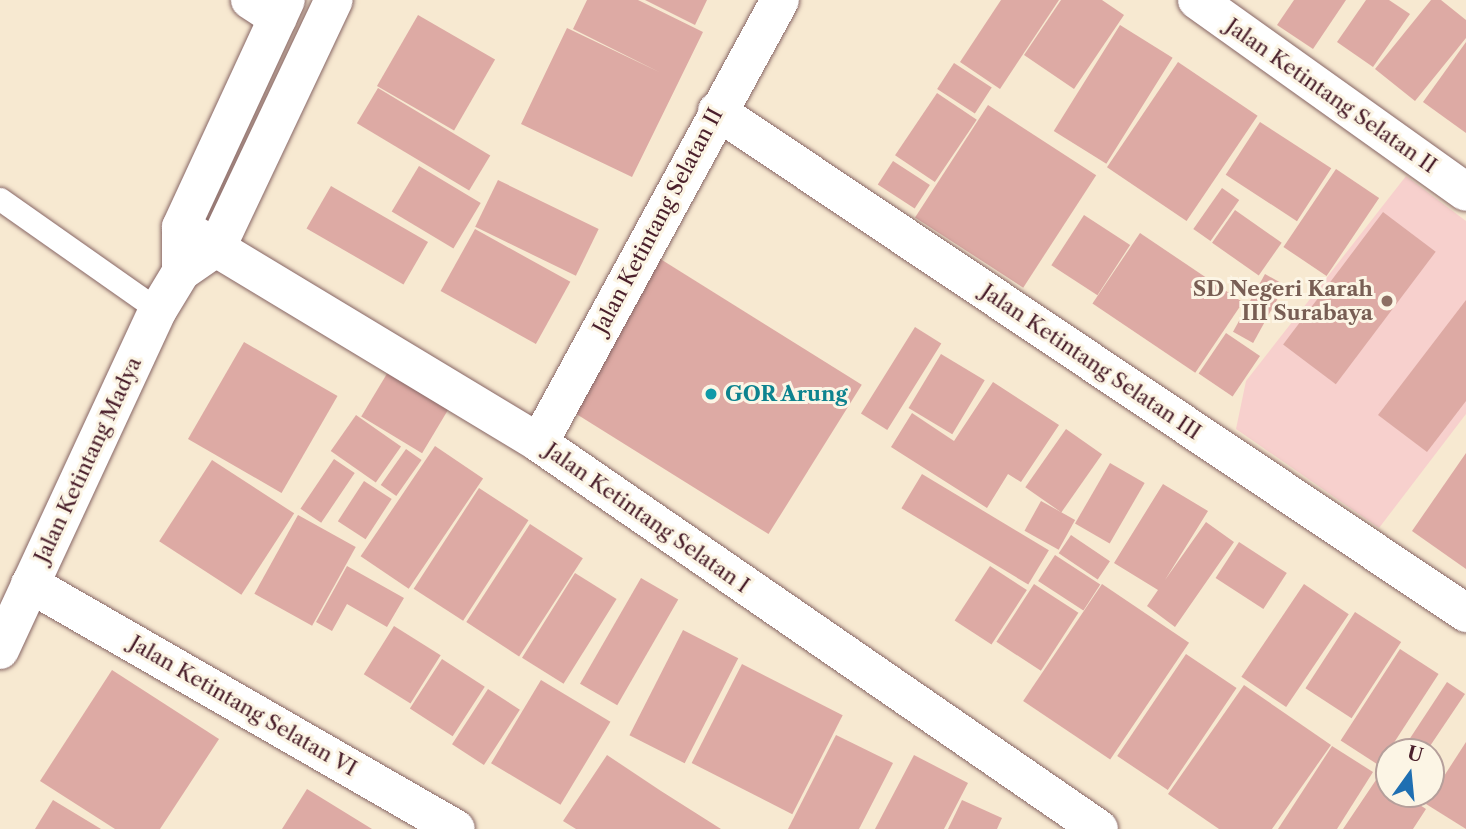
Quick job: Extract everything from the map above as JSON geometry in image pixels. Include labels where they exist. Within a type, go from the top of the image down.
[{"type":"street","name":"Jalan Ketintang Madya","points":[[0,650],[159,310],[181,272],[217,247],[334,0]]},
{"type":"street","name":"Jalan Ketintang Selatan II","points":[[539,443],[717,111],[780,0]]},
{"type":"street","name":"Jalan Ketintang Selatan II","points":[[1197,0],[1466,192]]},
{"type":"street","points":[[181,272],[181,227],[271,6]]},
{"type":"street","name":"Jalan Ketintang Selatan III","points":[[717,111],[1466,613]]},
{"type":"street","name":"Jalan Ketintang Selatan I","points":[[181,227],[539,443],[1099,829]]},
{"type":"street","name":"Jalan Ketintang Selatan VI","points":[[30,584],[440,825]]},
{"type":"lane","points":[[0,199],[159,310]]},
{"type":"shaded area","name":"SD Negeri Karah III Surabaya","points":[[1406,176],[1466,221],[1466,414],[1379,528],[1236,429],[1246,381]]},
{"type":"building","points":[[587,0],[638,0],[703,32],[632,177],[521,124],[567,28],[659,72],[573,29]]},
{"type":"building","points":[[645,0],[707,0],[695,25]]},
{"type":"building","points":[[1001,0],[1059,0],[1000,89],[960,62]]},
{"type":"building","points":[[1061,0],[1102,0],[1124,15],[1074,89],[1024,55]]},
{"type":"building","points":[[1294,0],[1346,0],[1313,49],[1277,25]]},
{"type":"building","points":[[1366,0],[1389,0],[1410,14],[1373,67],[1337,42]]},
{"type":"building","points":[[1431,0],[1441,0],[1466,20],[1466,38],[1415,101],[1375,69]]},
{"type":"building","points":[[418,15],[495,59],[454,131],[377,86]]},
{"type":"building","points":[[1120,25],[1173,58],[1106,164],[1054,131]]},
{"type":"building","points":[[1466,42],[1466,133],[1423,102]]},
{"type":"building","points":[[1178,62],[1258,116],[1187,221],[1107,167]]},
{"type":"building","points":[[954,63],[992,88],[975,114],[937,89]]},
{"type":"building","points":[[378,88],[490,155],[469,191],[357,123]]},
{"type":"building","points":[[937,93],[977,120],[935,182],[895,155]]},
{"type":"building","points":[[988,105],[1096,175],[1023,288],[915,217]]},
{"type":"building","points":[[1260,122],[1331,168],[1297,221],[1226,175]]},
{"type":"building","points":[[893,161],[930,185],[915,208],[878,184]]},
{"type":"building","points":[[419,166],[481,203],[453,249],[392,211]]},
{"type":"building","points":[[1336,169],[1379,198],[1327,276],[1283,247]]},
{"type":"building","points":[[498,180],[599,229],[576,276],[475,227]]},
{"type":"building","points":[[331,186],[428,242],[403,284],[306,228]]},
{"type":"building","points":[[1222,188],[1239,200],[1211,241],[1193,229]]},
{"type":"building","points":[[1235,210],[1282,243],[1259,275],[1212,243]]},
{"type":"building","points":[[1383,212],[1436,252],[1336,384],[1283,345]]},
{"type":"building","points":[[1084,215],[1130,245],[1097,295],[1051,265]]},
{"type":"building","points":[[475,229],[570,282],[536,344],[441,291]]},
{"type":"building","points":[[1140,233],[1243,302],[1195,373],[1092,303]]},
{"type":"building","name":"GOR Arung","points":[[654,255],[862,385],[769,534],[561,404]]},
{"type":"building","points":[[1265,274],[1285,285],[1253,343],[1233,332]]},
{"type":"building","points":[[1466,300],[1466,401],[1427,452],[1378,415]]},
{"type":"building","points":[[915,327],[941,343],[887,430],[861,414]]},
{"type":"building","points":[[1226,333],[1260,356],[1233,397],[1199,374]]},
{"type":"building","points":[[244,342],[338,396],[282,493],[188,439]]},
{"type":"building","points":[[941,354],[985,380],[952,434],[909,408]]},
{"type":"building","points":[[388,372],[449,409],[422,453],[361,417]]},
{"type":"building","points":[[993,382],[1059,425],[1021,482],[1008,474],[987,508],[891,447],[912,413],[954,441]]},
{"type":"building","points":[[356,415],[401,447],[376,483],[331,451]]},
{"type":"building","points":[[1066,429],[1102,454],[1061,512],[1025,487]]},
{"type":"building","points":[[435,446],[483,478],[409,589],[361,556]]},
{"type":"building","points":[[406,449],[422,460],[396,496],[381,485]]},
{"type":"building","points":[[1466,453],[1466,569],[1412,531]]},
{"type":"building","points":[[334,459],[355,473],[321,523],[300,509]]},
{"type":"building","points":[[212,460],[294,513],[241,595],[159,541]]},
{"type":"building","points":[[1110,463],[1145,483],[1110,544],[1075,524]]},
{"type":"building","points":[[922,474],[1049,550],[1028,585],[901,508]]},
{"type":"building","points":[[364,481],[392,499],[366,539],[338,521]]},
{"type":"building","points":[[1163,484],[1208,511],[1165,580],[1206,522],[1234,542],[1175,627],[1147,606],[1158,590],[1114,563]]},
{"type":"building","points":[[479,488],[528,520],[463,621],[414,589]]},
{"type":"building","points":[[1041,501],[1075,520],[1059,550],[1025,531]]},
{"type":"building","points":[[298,515],[356,547],[312,626],[254,594]]},
{"type":"building","points":[[530,524],[583,558],[519,656],[466,622]]},
{"type":"building","points":[[1071,535],[1110,561],[1098,580],[1059,553]]},
{"type":"building","points":[[1239,542],[1287,573],[1263,609],[1216,578]]},
{"type":"building","points":[[1055,555],[1100,584],[1083,610],[1038,581]]},
{"type":"building","points":[[347,566],[404,598],[387,627],[347,604],[332,631],[316,622]]},
{"type":"building","points":[[990,566],[1027,590],[991,644],[955,621]]},
{"type":"building","points":[[575,573],[617,599],[564,684],[522,658]]},
{"type":"building","points":[[641,578],[678,600],[617,705],[580,684]]},
{"type":"building","points":[[1034,584],[1078,613],[1041,671],[996,642]]},
{"type":"building","points":[[1102,584],[1189,643],[1110,760],[1023,701]]},
{"type":"building","points":[[1304,584],[1349,614],[1286,707],[1241,677]]},
{"type":"building","points":[[1355,612],[1401,642],[1352,718],[1305,688]]},
{"type":"building","points":[[394,626],[441,655],[410,703],[364,674]]},
{"type":"building","points":[[683,630],[738,658],[685,763],[629,735]]},
{"type":"building","points":[[1400,649],[1439,674],[1397,738],[1375,738],[1375,763],[1341,740]]},
{"type":"building","points":[[1186,654],[1237,688],[1168,790],[1117,756]]},
{"type":"building","points":[[442,659],[485,687],[453,736],[410,708]]},
{"type":"building","points":[[742,664],[843,715],[792,814],[692,763]]},
{"type":"building","points":[[112,670],[219,739],[160,829],[115,829],[40,781]]},
{"type":"building","points":[[541,680],[610,722],[560,805],[491,763]]},
{"type":"building","points":[[1447,682],[1465,694],[1435,738],[1410,738]]},
{"type":"building","points":[[1244,685],[1331,745],[1272,829],[1219,829],[1168,794]]},
{"type":"building","points":[[488,689],[520,710],[484,765],[452,744]]},
{"type":"building","points":[[836,735],[893,763],[859,829],[788,829]]},
{"type":"building","points":[[1466,742],[1466,829],[1432,808],[1445,808],[1445,775]]},
{"type":"building","points":[[1332,746],[1373,772],[1337,829],[1278,829]]},
{"type":"building","points":[[607,755],[721,829],[576,829],[563,821]]},
{"type":"building","points":[[914,755],[968,783],[944,829],[875,829]]},
{"type":"building","points":[[1375,781],[1375,808],[1426,809],[1413,829],[1343,829]]},
{"type":"building","points":[[307,789],[372,829],[282,829]]},
{"type":"building","points":[[53,800],[101,829],[35,829]]},
{"type":"building","points":[[962,800],[1002,818],[997,829],[948,829]]},
{"type":"place","name":"SD Negeri Karah III Surabaya","points":[[1387,301]]},
{"type":"place","name":"GOR Arung","points":[[711,394]]}]
